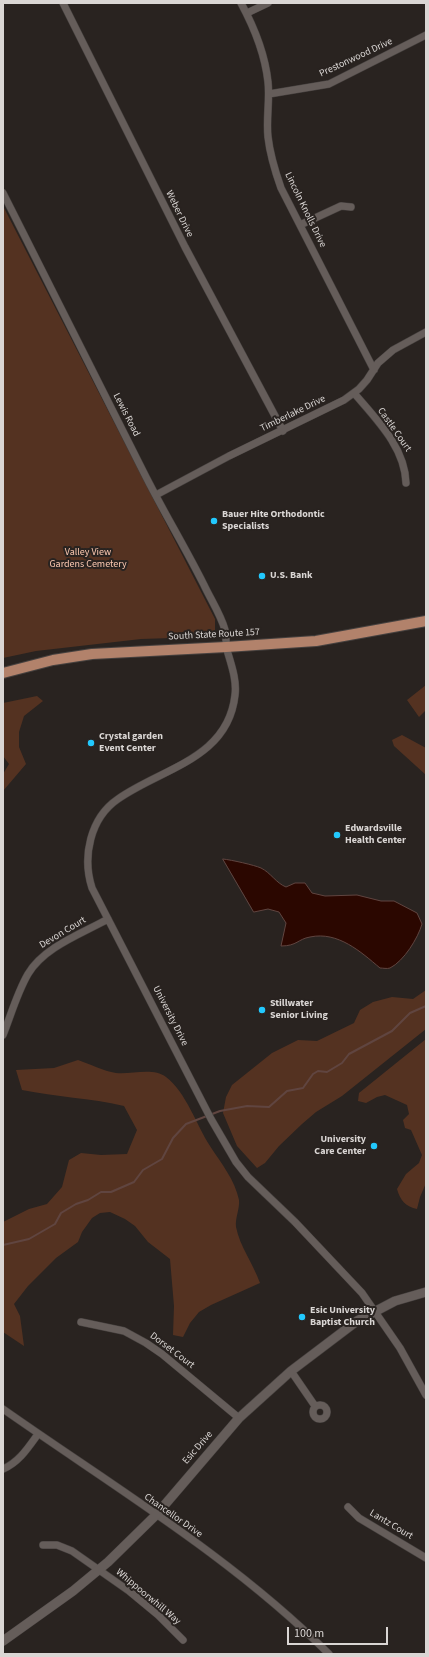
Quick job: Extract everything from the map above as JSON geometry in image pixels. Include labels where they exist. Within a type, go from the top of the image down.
[{"type":"main road","name":"South State Route 157","points":[[3,672],[53,660],[92,654],[316,641],[426,621]]},
{"type":"street","name":"Weber Drive","points":[[63,3],[184,247],[283,431]]},
{"type":"street","name":"Lincoln Knolls Drive","points":[[241,3],[247,13],[264,59],[269,94],[267,121],[271,154],[281,188],[374,370]]},
{"type":"street","points":[[247,13],[268,3]]},
{"type":"street","name":"Prestonwood Drive","points":[[269,94],[328,84],[426,35]]},
{"type":"street","name":"Lewis Road","points":[[3,193],[156,496],[194,565],[225,630],[226,647]]},
{"type":"street","points":[[300,225],[341,206],[351,207]]},
{"type":"street","name":"Timberlake Drive","points":[[156,496],[229,456],[344,400],[354,393],[367,380],[378,363],[393,350],[426,332]]},
{"type":"street","name":"Castle Court","points":[[354,393],[399,451],[406,470],[406,483]]},
{"type":"street","name":"University Drive","points":[[226,647],[231,663],[236,692],[234,705],[227,726],[218,738],[205,750],[117,799],[105,811],[94,832],[88,850],[89,875],[95,894],[211,1118],[236,1162],[248,1177],[330,1257],[362,1293],[375,1310],[407,1360],[426,1395]]},
{"type":"street","name":"Devon Court","points":[[3,1034],[22,984],[35,964],[54,948],[108,919]]},
{"type":"street","name":"Esic Drive","points":[[3,1641],[100,1570],[156,1515],[239,1418],[290,1371],[357,1321],[375,1310],[395,1301],[426,1292]]},
{"type":"street","name":"Dorset Court","points":[[81,1322],[124,1331],[146,1343],[162,1354],[239,1418]]},
{"type":"street","points":[[290,1371],[315,1406]]},
{"type":"street","name":"Chancellor Drive","points":[[3,1410],[156,1515],[262,1593],[329,1654]]},
{"type":"street","points":[[3,1469],[24,1454],[38,1434]]},
{"type":"street","name":"Lantz Court","points":[[348,1507],[359,1518],[426,1558]]},
{"type":"street","name":"Whippoorwhill Way","points":[[43,1545],[57,1546],[72,1551],[100,1570],[158,1615],[183,1640]]},
{"type":"green space","name":"Valley View Gardens Cemetery","points":[[3,206],[215,619],[215,630],[203,637],[141,639],[36,651],[3,658]]},
{"type":"green space","points":[[426,685],[426,710],[419,717],[407,700]]},
{"type":"green space","points":[[37,696],[43,701],[24,716],[19,732],[19,747],[26,764],[3,791],[3,774],[9,764],[3,756],[3,703]]},
{"type":"green space","points":[[402,735],[426,748],[426,775],[394,746],[392,740]]},
{"type":"green space","points":[[426,990],[426,1029],[342,1096],[316,1112],[279,1146],[265,1163],[257,1168],[237,1146],[223,1113],[226,1097],[232,1085],[272,1053],[298,1040],[317,1041],[354,1023],[360,1010],[373,1002],[392,997],[413,999]]},
{"type":"green space","points":[[426,1039],[426,1183],[417,1209],[410,1207],[404,1202],[397,1189],[406,1174],[419,1163],[422,1155],[411,1130],[405,1128],[403,1120],[409,1114],[407,1105],[385,1095],[377,1097],[366,1103],[358,1101],[359,1093]]},
{"type":"green space","points":[[78,1060],[116,1073],[155,1072],[166,1077],[173,1083],[185,1100],[205,1138],[231,1179],[237,1193],[239,1203],[236,1227],[240,1241],[260,1283],[199,1312],[190,1323],[183,1337],[173,1335],[174,1306],[170,1259],[148,1242],[135,1226],[125,1219],[110,1212],[100,1213],[92,1218],[82,1232],[78,1242],[56,1258],[28,1286],[14,1304],[20,1316],[24,1346],[3,1332],[3,1222],[29,1209],[47,1204],[62,1187],[69,1160],[81,1153],[101,1155],[127,1154],[137,1130],[124,1106],[22,1090],[16,1070],[54,1068]]},
{"type":"shaded area","points":[[223,859],[261,868],[286,887],[295,883],[305,883],[312,893],[325,896],[357,895],[381,901],[394,901],[417,913],[422,924],[414,942],[405,955],[390,968],[380,968],[348,944],[330,937],[310,937],[291,945],[281,946],[286,923],[279,912],[268,909],[254,912]]},
{"type":"waterway","points":[[3,1245],[29,1239],[55,1224],[61,1213],[76,1204],[88,1200],[101,1192],[111,1192],[134,1182],[143,1170],[162,1159],[173,1138],[186,1124],[220,1111],[247,1106],[269,1107],[287,1091],[303,1088],[313,1074],[318,1071],[327,1072],[342,1063],[349,1054],[392,1031],[410,1013],[426,1006]]},
{"type":"place","name":"Bauer Hite Orthodontic Specialists","points":[[214,521]]},
{"type":"place","name":"U.S. Bank","points":[[262,576]]},
{"type":"place","name":"Crystal garden Event Center","points":[[91,743]]},
{"type":"place","name":"Edwardsville Health Center","points":[[337,835]]},
{"type":"place","name":"Stillwater Senior Living","points":[[262,1010]]},
{"type":"place","name":"University Care Center","points":[[374,1146]]},
{"type":"place","name":"Esic University Baptist Church","points":[[302,1317]]}]
